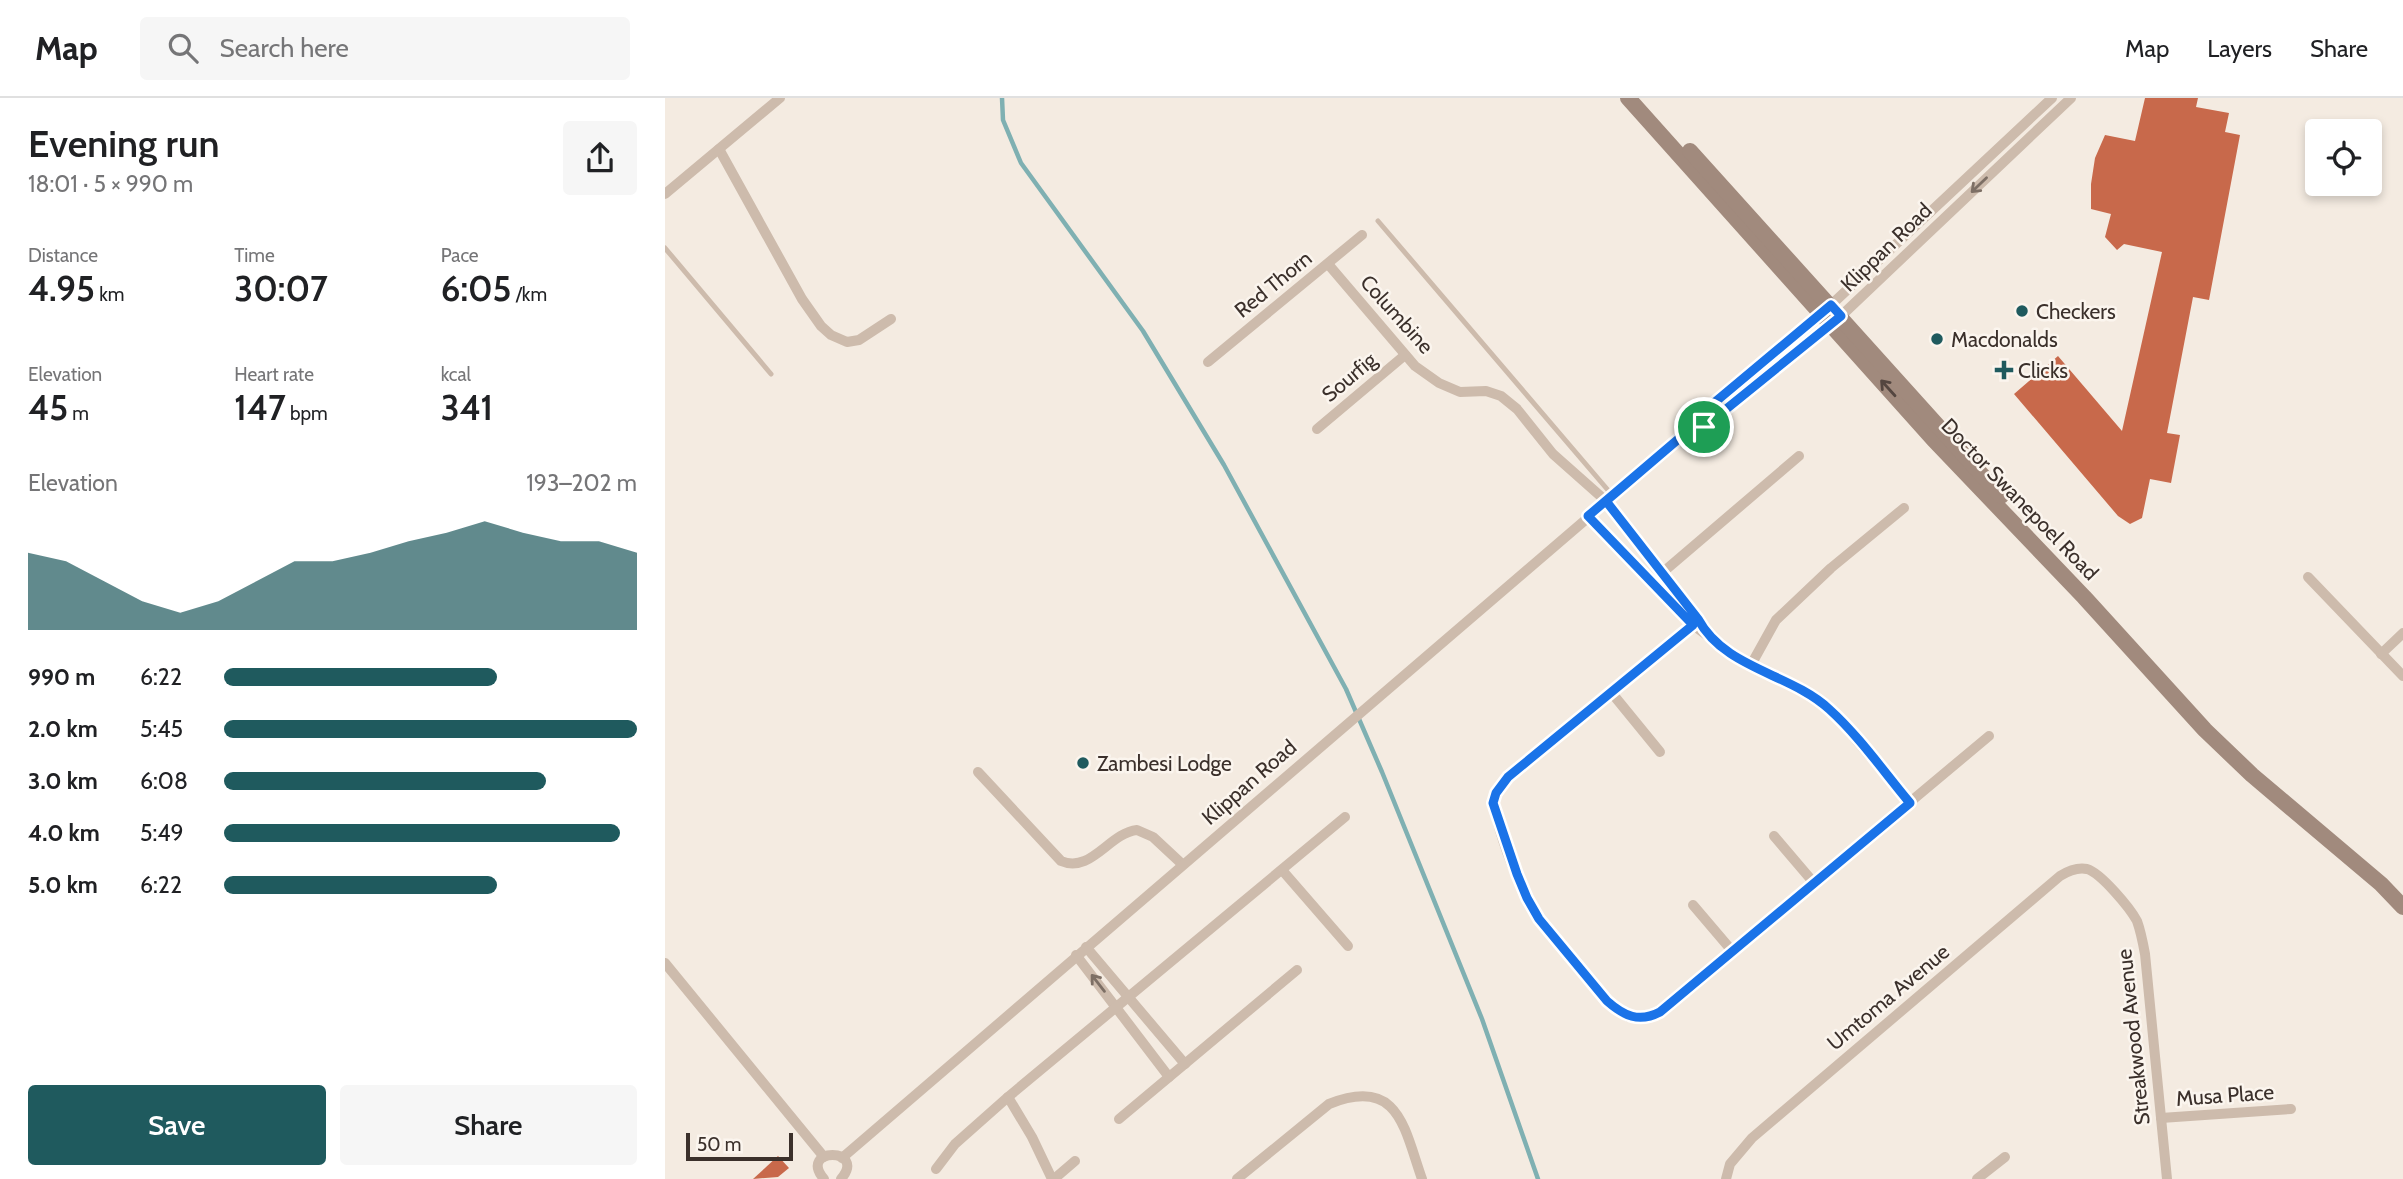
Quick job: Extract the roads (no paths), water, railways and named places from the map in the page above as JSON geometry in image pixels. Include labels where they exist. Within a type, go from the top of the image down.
[{"type":"main road","name":"Doctor Swanepoel Road","points":[[1637,100],[2188,705],[2258,773],[2358,856],[2403,898]]},
{"type":"main road","name":"Doctor Swanepoel Road","points":[[1831,315],[1933,439],[2084,597],[2205,730],[2252,775],[2381,884],[2403,906]]},
{"type":"street","points":[[665,194],[780,98]]},
{"type":"street","name":"Klippan Road","points":[[1831,315],[2052,98]]},
{"type":"street","name":"Klippan Road","points":[[842,1158],[1682,436],[1704,427],[2011,155],[2071,98]]},
{"type":"street","points":[[719,149],[802,299],[821,326],[840,340],[859,341],[891,319]]},
{"type":"street","name":"Red Thorn","points":[[1208,362],[1361,234]]},
{"type":"street","name":"Columbine","points":[[1328,264],[1415,366],[1439,383],[1460,392],[1486,391],[1501,396],[1517,410],[1553,454],[1609,498],[1695,622]]},
{"type":"street","name":"Sourfig","points":[[1317,429],[1405,355]]},
{"type":"street","points":[[1662,573],[1799,456]]},
{"type":"street","points":[[1751,665],[1776,620],[1831,568],[1904,508]]},
{"type":"street","points":[[1588,516],[1723,649],[1790,683],[1829,708],[1910,803]]},
{"type":"street","points":[[2308,577],[2403,676]]},
{"type":"street","points":[[1695,622],[1508,777],[1496,793],[1493,803],[1527,898],[1539,919],[1607,1001],[1629,1017],[1649,1017],[1660,1012],[1989,736]]},
{"type":"street","points":[[2381,654],[2403,632]]},
{"type":"street","points":[[1611,692],[1660,752]]},
{"type":"street","points":[[978,772],[1061,861],[1070,865],[1079,864],[1124,834],[1137,830],[1153,837],[1182,864]]},
{"type":"street","points":[[936,1168],[955,1144],[1008,1097],[1345,817]]},
{"type":"street","points":[[1774,835],[1814,883]]},
{"type":"street","name":"Streakwood Avenue","points":[[2088,869],[2099,876],[2126,905],[2136,920],[2141,935],[2167,1179]]},
{"type":"street","name":"Umtoma Avenue","points":[[1726,1177],[1739,1151],[1752,1138],[2060,876],[2069,870],[2088,869]]},
{"type":"street","points":[[1282,870],[1348,946]]},
{"type":"street","points":[[1693,905],[1733,952]]},
{"type":"street","points":[[1086,947],[1185,1063]]},
{"type":"street","points":[[1076,956],[1169,1077]]},
{"type":"street","points":[[665,963],[824,1157]]},
{"type":"street","points":[[1119,1119],[1297,970]]},
{"type":"street","points":[[1008,1097],[1053,1179],[1075,1161]]},
{"type":"street","points":[[1237,1179],[1329,1104],[1343,1098],[1374,1097],[1391,1105],[1399,1115],[1422,1179]]},
{"type":"street","name":"Musa Place","points":[[2161,1118],[2291,1109]]},
{"type":"street","points":[[821,1178],[818,1166],[824,1157],[833,1154],[842,1158],[847,1167],[842,1179]]},
{"type":"street","points":[[1977,1179],[2005,1157]]},
{"type":"lane","points":[[2042,106],[2050,118]]},
{"type":"lane","points":[[1992,155],[2011,155]]},
{"type":"lane","points":[[1378,221],[1609,498]]},
{"type":"lane","points":[[665,248],[771,374]]},
{"type":"waterway","points":[[1002,98],[1003,120],[1021,163],[1143,331],[1224,465],[1346,689],[1482,1019],[1538,1179]]},
{"type":"place","name":"Checkers","points":[[2022,311]]},
{"type":"place","name":"Macdonalds","points":[[1937,339]]},
{"type":"place","name":"Clicks","points":[[2004,370]]},
{"type":"place","name":"Zambesi Lodge","points":[[1083,763]]}]
